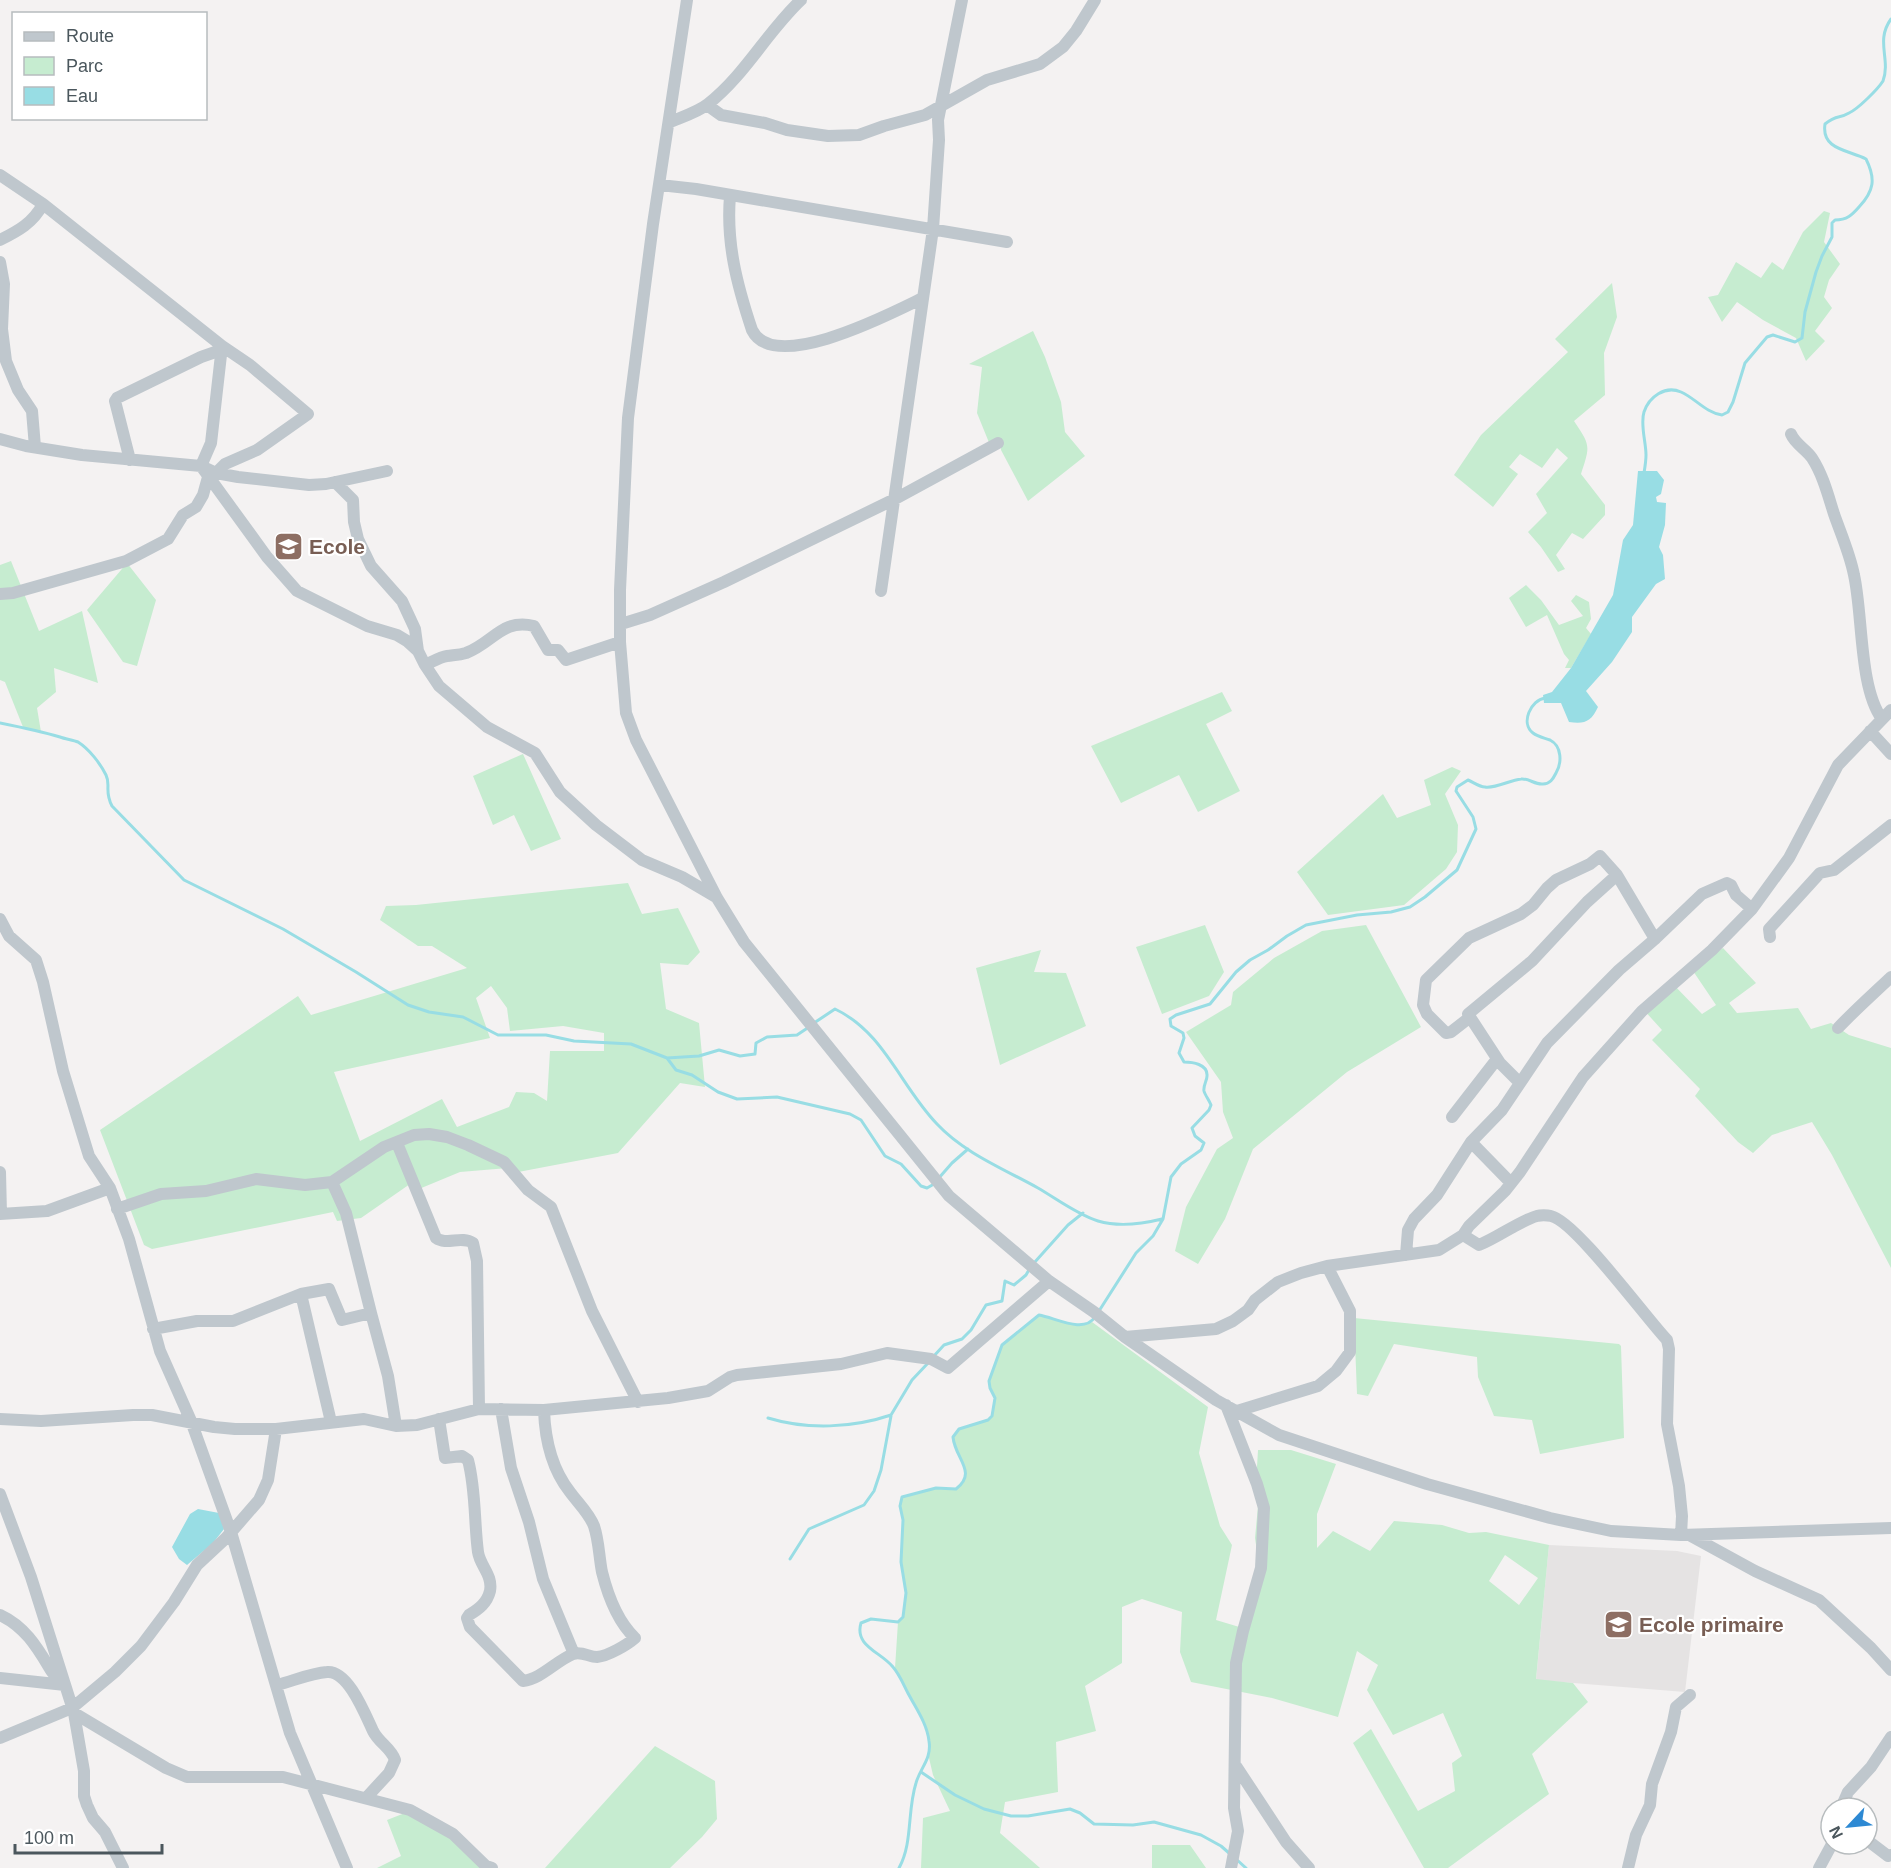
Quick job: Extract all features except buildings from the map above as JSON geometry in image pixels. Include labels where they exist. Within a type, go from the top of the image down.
[{"type":"street","points":[[687,0],[628,418],[620,590],[620,642],[626,713],[636,740],[717,898],[744,942],[949,1196],[1049,1281],[1125,1337],[1232,1408],[1279,1435],[1426,1484],[1550,1518],[1611,1531],[1686,1535],[1891,1528]]},
{"type":"street","points":[[670,122],[707,105],[748,64],[791,9],[801,0]]},
{"type":"street","points":[[881,591],[933,229],[940,108],[962,0]]},
{"type":"street","points":[[707,105],[721,115],[765,123],[787,130],[828,136],[859,135],[925,116],[987,80],[1040,64],[1063,47],[1095,0]]},
{"type":"street","points":[[0,175],[43,204],[222,348],[250,365],[308,414],[257,450],[225,464],[212,475],[196,507],[183,515],[168,539],[136,557],[112,566],[13,593],[0,594]]},
{"type":"street","points":[[660,185],[1006,242]]},
{"type":"street","points":[[730,196],[728,219],[731,256],[752,330],[763,343],[790,346],[833,338],[868,325],[923,298]]},
{"type":"street","points":[[35,447],[32,411],[18,390],[6,361],[2,329],[4,284],[0,261],[1,240],[29,224],[43,204]]},
{"type":"street","points":[[130,460],[117,398],[222,348]]},
{"type":"street","points":[[201,466],[212,443],[222,348]]},
{"type":"street","points":[[1125,1337],[1216,1329],[1233,1321],[1248,1310],[1255,1300],[1278,1282],[1327,1266],[1439,1250],[1463,1235],[1511,1183],[1533,1155],[1583,1077],[1642,1011],[1712,950],[1752,909],[1789,858],[1838,765],[1886,715],[1875,710],[1871,696],[1861,636],[1860,605],[1849,557],[1821,476],[1811,457],[1791,434]]},
{"type":"street","points":[[0,439],[82,455],[201,466],[212,475],[267,557],[297,591],[367,626],[397,635],[418,651]]},
{"type":"street","points":[[621,624],[650,615],[724,582],[895,499],[998,443]]},
{"type":"street","points":[[212,475],[309,485],[387,471]]},
{"type":"street","points":[[335,482],[353,500],[354,522],[358,539],[371,566],[402,601],[415,629],[418,651],[439,686],[487,727],[535,753],[560,792],[596,825],[642,860],[682,877],[717,898]]},
{"type":"street","points":[[425,665],[442,657],[467,652],[488,641],[505,627],[524,624],[534,626],[548,650],[558,650],[566,660],[620,642]]},
{"type":"street","points":[[1870,731],[1891,754]]},
{"type":"street","points":[[1770,937],[1769,929],[1820,873],[1834,870],[1891,825]]},
{"type":"street","points":[[1469,1018],[1451,1032],[1446,1033],[1427,1014],[1423,1005],[1426,980],[1469,938],[1521,914],[1533,905],[1556,880],[1590,864],[1600,856],[1617,875],[1655,939]]},
{"type":"street","points":[[1519,1082],[1497,1059],[1469,1018],[1469,1011],[1532,961],[1587,902],[1617,875]]},
{"type":"street","points":[[1407,1255],[1408,1230],[1413,1219],[1437,1195],[1471,1142],[1502,1110],[1547,1043],[1584,1003],[1702,894],[1727,883],[1731,885],[1736,895],[1752,909]]},
{"type":"street","points":[[0,919],[9,936],[36,960],[63,1071],[89,1156],[110,1188],[129,1239],[159,1351],[191,1421],[231,1532],[290,1733],[347,1868]]},
{"type":"street","points":[[1838,1028],[1891,977]]},
{"type":"street","points":[[1452,1116],[1497,1059]]},
{"type":"street","points":[[117,1209],[161,1194],[206,1191],[256,1179],[305,1185],[332,1182],[384,1147],[414,1135],[429,1134],[447,1137],[504,1162],[528,1190],[551,1207],[562,1229],[592,1311],[638,1402]]},
{"type":"street","points":[[1471,1142],[1511,1183]]},
{"type":"street","points":[[398,1143],[436,1238],[444,1242],[468,1239],[473,1243],[477,1261],[479,1409]]},
{"type":"street","points":[[0,1172],[0,1214],[47,1210],[110,1188]]},
{"type":"street","points":[[332,1182],[346,1213],[388,1376],[396,1426]]},
{"type":"street","points":[[1463,1235],[1479,1245],[1537,1216],[1552,1216],[1569,1228],[1596,1256],[1667,1340],[1670,1349],[1667,1424],[1686,1535]]},
{"type":"street","points":[[1232,1408],[1318,1386],[1336,1371],[1350,1352],[1350,1311],[1327,1266]]},
{"type":"street","points":[[0,1419],[41,1421],[152,1415],[214,1427],[276,1429],[364,1419],[396,1426],[417,1425],[479,1409],[544,1410],[638,1402],[708,1391],[730,1377],[747,1373],[841,1364],[887,1353],[931,1359],[948,1368],[1049,1281]]},
{"type":"street","points":[[153,1329],[197,1321],[233,1321],[301,1294],[330,1290],[342,1320],[371,1312]]},
{"type":"street","points":[[301,1294],[331,1422]]},
{"type":"street","points":[[1232,1408],[1264,1508],[1261,1568],[1236,1663],[1234,1808],[1238,1831],[1232,1868]]},
{"type":"street","points":[[501,1409],[511,1468],[529,1522],[543,1579],[574,1654]]},
{"type":"street","points":[[439,1419],[445,1458],[462,1456],[468,1460],[478,1554],[490,1580],[487,1599],[467,1618],[470,1627],[523,1681],[531,1679],[574,1654],[597,1657],[605,1655],[635,1638],[623,1627],[611,1600],[602,1573],[596,1535],[590,1517],[568,1490],[552,1460],[545,1429],[544,1410]]},
{"type":"street","points":[[0,1738],[73,1711],[141,1646],[174,1602],[197,1565],[231,1532],[259,1500],[268,1480],[276,1429]]},
{"type":"street","points":[[0,1494],[31,1577],[73,1711],[84,1771],[84,1796],[90,1813],[105,1832],[123,1868]]},
{"type":"street","points":[[1686,1535],[1755,1571],[1819,1600],[1891,1670]]},
{"type":"street","points":[[0,1615],[26,1633],[52,1672],[63,1680]]},
{"type":"street","points":[[277,1685],[325,1672],[340,1675],[367,1715],[378,1741],[389,1749],[395,1760],[389,1773],[366,1798]]},
{"type":"street","points":[[0,1678],[63,1680]]},
{"type":"street","points":[[1628,1868],[1636,1835],[1650,1805],[1652,1784],[1671,1732],[1676,1707],[1690,1695]]},
{"type":"street","points":[[73,1711],[166,1768],[187,1777],[283,1777],[410,1810],[453,1834],[488,1867]]},
{"type":"street","points":[[1846,1796],[1871,1767],[1891,1737]]},
{"type":"street","points":[[1236,1766],[1286,1842],[1309,1868]]},
{"type":"shaded area","name":"Ecole primaire","points":[[1549,1545],[1677,1551],[1701,1556],[1685,1692],[1536,1680]]},
{"type":"green space","points":[[1824,211],[1830,213],[1824,242],[1840,264],[1829,280],[1824,297],[1832,308],[1815,331],[1825,341],[1806,361],[1796,338],[1763,320],[1737,302],[1722,322],[1708,297],[1718,295],[1736,262],[1761,278],[1772,262],[1783,270],[1803,232]]},
{"type":"green space","points":[[1612,283],[1617,317],[1604,353],[1605,395],[1574,421],[1584,436],[1587,446],[1581,474],[1605,505],[1605,515],[1583,539],[1572,533],[1556,555],[1565,569],[1558,572],[1528,532],[1547,513],[1536,494],[1568,458],[1557,448],[1542,468],[1520,454],[1509,467],[1518,474],[1493,507],[1454,475],[1481,435],[1568,352],[1555,339]]},
{"type":"green space","points":[[1033,331],[1061,402],[1065,432],[1085,456],[1028,501],[1001,450],[1001,440],[990,445],[977,413],[982,367],[969,364]]},
{"type":"green space","points":[[11,561],[39,631],[82,611],[98,683],[54,668],[56,692],[37,708],[41,732],[23,727],[5,682],[0,680],[0,565]]},
{"type":"green space","points":[[127,563],[156,600],[137,666],[123,662],[87,610]]},
{"type":"green space","points":[[1526,585],[1541,600],[1559,625],[1583,616],[1571,601],[1576,595],[1589,602],[1591,619],[1586,628],[1591,634],[1571,668],[1565,668],[1569,660],[1564,654],[1547,615],[1526,627],[1509,598]]},
{"type":"green space","points":[[1222,692],[1232,711],[1206,724],[1240,791],[1198,812],[1179,775],[1121,803],[1091,746]]},
{"type":"green space","points":[[523,754],[561,839],[531,851],[514,815],[493,825],[473,776]]},
{"type":"green space","points":[[1452,767],[1461,771],[1445,794],[1458,825],[1457,852],[1446,869],[1404,905],[1328,915],[1297,872],[1383,794],[1397,818],[1431,805],[1424,780]]},
{"type":"green space","points":[[628,883],[642,914],[678,908],[700,952],[688,965],[660,963],[666,1009],[699,1023],[705,1087],[680,1083],[618,1153],[513,1173],[508,1168],[460,1172],[419,1189],[410,1184],[361,1218],[337,1221],[333,1212],[152,1249],[144,1245],[100,1130],[298,996],[311,1015],[467,968],[432,946],[418,946],[380,920],[386,906],[416,905]],"holes":[[[491,986],[507,1008],[510,1031],[563,1026],[604,1033],[604,1051],[550,1051],[547,1101],[534,1093],[516,1092],[509,1107],[457,1127],[442,1099],[360,1141],[334,1072],[490,1038],[476,998]]]},
{"type":"green space","points":[[1205,925],[1224,972],[1209,996],[1162,1014],[1136,947]]},
{"type":"green space","points":[[1366,925],[1421,1027],[1347,1072],[1253,1149],[1225,1219],[1198,1264],[1175,1251],[1186,1207],[1217,1149],[1233,1138],[1223,1112],[1221,1082],[1186,1032],[1231,1005],[1233,992],[1274,958],[1322,931]]},
{"type":"green space","points":[[1723,948],[1756,983],[1729,1003],[1737,1013],[1798,1008],[1811,1029],[1831,1023],[1849,1035],[1891,1048],[1891,1268],[1832,1155],[1812,1122],[1772,1135],[1753,1153],[1738,1142],[1695,1096],[1700,1089],[1652,1040],[1662,1030],[1642,1008],[1671,982],[1702,1014],[1716,1005],[1691,968]]},
{"type":"green space","points":[[1041,950],[1034,972],[1066,973],[1086,1026],[1000,1065],[976,968]]},
{"type":"green space","points":[[1039,1315],[1080,1325],[1092,1322],[1208,1407],[1199,1453],[1220,1526],[1232,1545],[1216,1620],[1246,1629],[1259,1565],[1255,1538],[1258,1506],[1256,1484],[1258,1450],[1291,1450],[1336,1464],[1317,1514],[1317,1548],[1333,1531],[1370,1551],[1394,1521],[1442,1525],[1469,1533],[1486,1532],[1549,1545],[1536,1679],[1573,1683],[1588,1702],[1532,1754],[1549,1794],[1448,1868],[1424,1868],[1353,1743],[1371,1729],[1418,1811],[1455,1791],[1452,1763],[1462,1756],[1443,1713],[1393,1735],[1367,1690],[1378,1665],[1357,1651],[1338,1717],[1272,1698],[1191,1682],[1180,1652],[1182,1612],[1142,1599],[1122,1607],[1122,1663],[1085,1686],[1096,1731],[1056,1742],[1058,1792],[1005,1802],[1000,1833],[1040,1868],[921,1868],[923,1818],[950,1811],[933,1775],[926,1726],[895,1668],[898,1622],[903,1617],[906,1593],[901,1562],[903,1520],[900,1506],[902,1497],[936,1488],[956,1489],[963,1482],[966,1475],[965,1468],[955,1448],[955,1433],[959,1429],[988,1420],[992,1416],[995,1399],[989,1381],[1002,1345]],"holes":[[[1505,1555],[1538,1578],[1519,1605],[1489,1581]]]},
{"type":"green space","points":[[1354,1318],[1619,1344],[1621,1346],[1624,1438],[1540,1454],[1532,1420],[1494,1416],[1478,1377],[1477,1357],[1394,1344],[1368,1396],[1357,1394]]},
{"type":"green space","points":[[655,1746],[715,1781],[717,1819],[702,1837],[670,1868],[545,1868]]},
{"type":"green space","points":[[410,1811],[451,1834],[484,1868],[377,1868],[401,1856],[387,1820]]},
{"type":"green space","points":[[1152,1845],[1190,1845],[1206,1868],[1152,1868]]},
{"type":"water","points":[[1638,471],[1657,471],[1664,480],[1661,494],[1656,497],[1657,502],[1666,503],[1665,525],[1659,547],[1663,555],[1665,579],[1656,584],[1632,617],[1632,632],[1612,662],[1586,691],[1598,707],[1595,712],[1587,721],[1569,722],[1561,703],[1544,703],[1543,695],[1552,692],[1571,668],[1613,595],[1623,540],[1633,525]]},
{"type":"water","points":[[198,1509],[219,1513],[224,1529],[213,1543],[187,1565],[179,1559],[172,1547],[190,1514]]},
{"type":"waterway","points":[[1644,473],[1646,455],[1643,417],[1646,407],[1654,397],[1664,391],[1675,390],[1716,414],[1722,415],[1728,412],[1733,402],[1745,363],[1767,337],[1773,335],[1795,342],[1802,338],[1805,312],[1816,272],[1832,237],[1832,223],[1854,212],[1868,196],[1872,184],[1866,159],[1832,144],[1827,139],[1825,124],[1832,119],[1846,115],[1857,107],[1883,81],[1885,73],[1884,35],[1891,19]]},
{"type":"waterway","points":[[1099,1311],[1136,1253],[1153,1236],[1163,1219],[1171,1177],[1181,1164],[1201,1150],[1204,1143],[1195,1136],[1192,1128],[1211,1105],[1204,1091],[1207,1072],[1199,1064],[1184,1062],[1179,1053],[1184,1038],[1183,1033],[1171,1026],[1170,1019],[1210,1004],[1236,972],[1250,960],[1306,925],[1410,907],[1457,870],[1476,829],[1473,817],[1456,791],[1457,787],[1468,780],[1489,787],[1521,779],[1545,784],[1551,781],[1556,773],[1560,760],[1557,746],[1550,740],[1533,733],[1527,724],[1532,707],[1545,698]]},
{"type":"waterway","points":[[0,723],[78,742],[94,757],[106,775],[108,796],[112,806],[184,880],[283,929],[408,1005],[429,1012],[463,1017],[498,1035],[546,1035],[574,1041],[631,1044],[667,1058],[699,1056],[719,1050],[740,1056],[755,1054],[756,1043],[767,1037],[797,1035],[809,1027]]},
{"type":"waterway","points":[[814,1023],[835,1009],[852,1019],[867,1031],[924,1109],[959,1144],[1075,1211],[1098,1221],[1114,1224],[1162,1219]]},
{"type":"waterway","points":[[667,1058],[676,1070],[692,1075],[718,1092],[737,1099],[777,1097],[850,1114],[861,1120],[885,1156],[901,1164],[921,1186],[927,1188],[934,1184]]},
{"type":"waterway","points":[[938,1179],[968,1149]]},
{"type":"waterway","points":[[1034,1263],[1068,1225],[1083,1213]]},
{"type":"waterway","points":[[933,1357],[944,1345],[962,1339],[971,1330],[986,1305],[1002,1301],[1005,1281],[1014,1285],[1026,1275],[1030,1268]]},
{"type":"waterway","points":[[899,1868],[908,1838],[913,1794],[929,1753],[929,1741],[924,1723],[898,1673],[865,1643],[860,1631],[861,1623],[871,1619],[898,1622],[903,1617],[906,1593],[901,1562],[903,1520],[900,1506],[902,1497],[936,1488],[956,1489],[962,1483],[965,1477],[964,1465],[953,1437],[959,1429],[988,1420],[992,1416],[995,1398],[989,1381],[1002,1345],[1039,1315],[1077,1325],[1090,1322],[1095,1317]]},
{"type":"waterway","points":[[768,1418],[798,1424],[830,1426],[861,1423],[891,1415],[912,1380],[929,1362]]},
{"type":"waterway","points":[[790,1559],[809,1529],[864,1505],[874,1491],[881,1470],[891,1416]]},
{"type":"waterway","points":[[921,1772],[955,1795],[984,1809],[1011,1816],[1028,1816],[1070,1809],[1080,1813],[1094,1824],[1133,1825],[1154,1822],[1201,1835],[1229,1853]]},
{"type":"waterway","points":[[1236,1859],[1246,1868]]},
{"type":"place","name":"Ecole","points":[[288,546]]},
{"type":"place","name":"Ecole primaire","points":[[1618,1624]]}]
